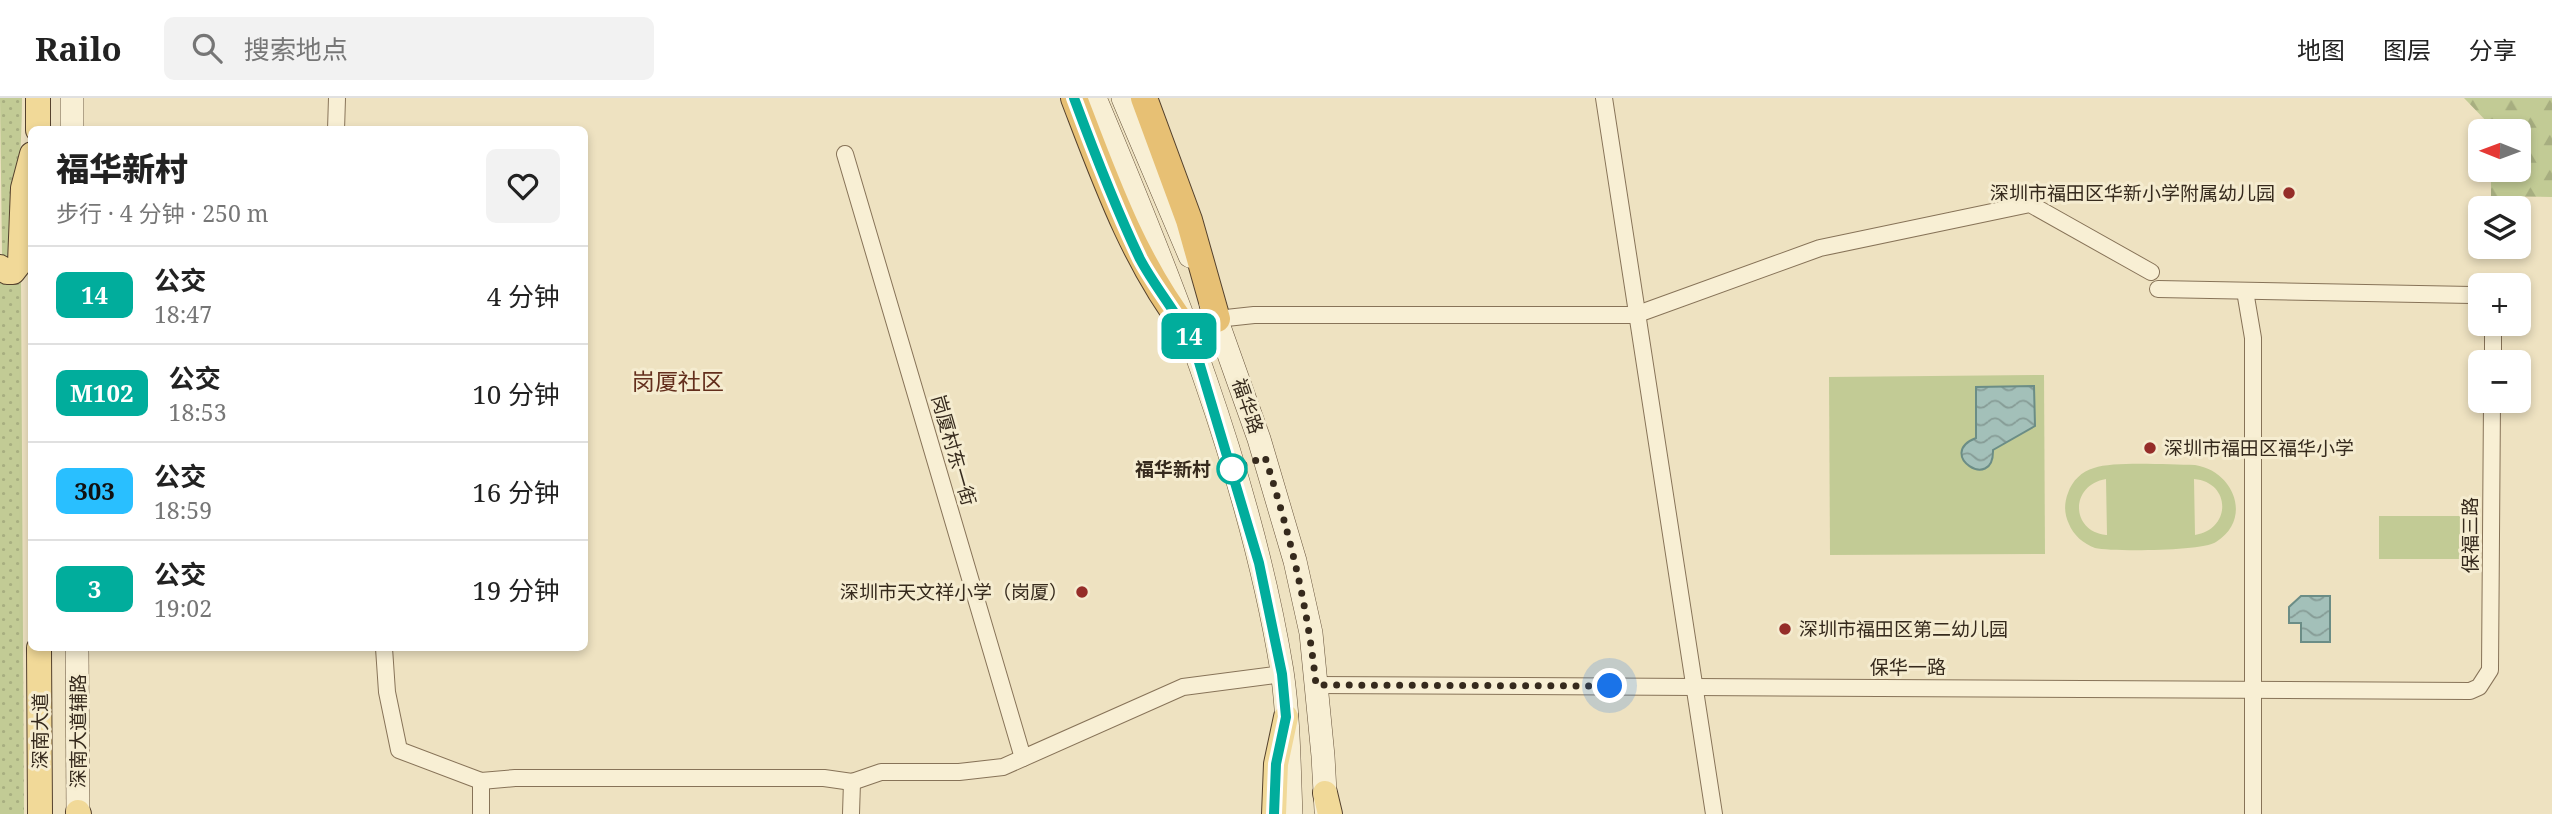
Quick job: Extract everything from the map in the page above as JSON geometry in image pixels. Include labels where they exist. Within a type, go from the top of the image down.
[{"type":"highway","points":[[1074,98],[1141,260],[1169,307],[1187,330]]},
{"type":"highway","points":[[1144,98],[1189,220],[1217,319]]},
{"type":"main road","points":[[37,126],[38,98]]},
{"type":"main road","points":[[72,98],[72,126]]},
{"type":"main road","name":"福华路","points":[[1095,98],[1144,213],[1196,352],[1242,502],[1271,612],[1282,674],[1292,814]]},
{"type":"main road","name":"福华路","points":[[1123,98],[1217,319],[1277,494],[1311,633],[1327,807]]},
{"type":"main road","points":[[0,267],[7,272],[13,272],[20,263],[23,188],[28,169]]},
{"type":"main road","name":"深南大道","points":[[39,651],[40,814]]},
{"type":"main road","name":"深南大道辅路","points":[[78,651],[78,813]]},
{"type":"main road","points":[[1274,814],[1276,764],[1286,717]]},
{"type":"main road","points":[[40,755],[52,814]]},
{"type":"street","points":[[336,126],[337,98]]},
{"type":"street","points":[[1604,98],[1635,315],[1714,814]]},
{"type":"street","name":"岗厦村东一街","points":[[845,154],[1023,758]]},
{"type":"street","points":[[1217,319],[1254,315],[1635,315],[1821,248],[2030,204],[2151,272]]},
{"type":"street","points":[[2158,289],[2468,295]]},
{"type":"street","points":[[2245,291],[2253,338],[2253,814]]},
{"type":"street","name":"保福三路","points":[[2490,670],[2492,413]]},
{"type":"street","points":[[384,651],[387,692],[399,750],[481,781],[515,778],[824,778],[852,782],[881,772],[959,772],[1003,767],[1183,687],[1282,674]]},
{"type":"street","name":"保华一路","points":[[1316,685],[2469,691],[2479,687],[2490,670]]},
{"type":"street","points":[[481,781],[481,814]]},
{"type":"street","points":[[851,814],[852,782]]},
{"type":"green space","points":[[0,98],[22,98],[14,259],[3,260],[2,254]]},
{"type":"green space","points":[[2464,98],[2552,98],[2552,197],[2491,196],[2491,182],[2531,182],[2531,119],[2484,119]]},
{"type":"green space","points":[[21,280],[24,814],[0,814],[0,282]]},
{"type":"green space","points":[[2044,375],[2045,554],[1830,555],[1829,377]]},
{"type":"green space","points":[[2115,465],[2195,465],[2220,476],[2234,497],[2234,521],[2216,542],[2177,549],[2095,548],[2076,535],[2067,520],[2067,497],[2075,481],[2085,471]],"holes":[[[2106,479],[2107,535],[2094,532],[2086,525],[2079,508],[2086,490],[2094,483]],[[2194,479],[2215,488],[2222,506],[2216,524],[2195,535]]]},
{"type":"green space","points":[[2379,516],[2472,516],[2472,559],[2379,559]]},
{"type":"water","points":[[2034,386],[2035,426],[1993,450],[1991,462],[1985,469],[1969,466],[1962,453],[1965,445],[1976,438],[1976,387]]},
{"type":"water","points":[[2301,596],[2330,596],[2330,642],[2301,642],[2301,623],[2289,623],[2289,607]]},
{"type":"bus line","name":"14","points":[[1074,98],[1141,260],[1169,307],[1187,330],[1242,502],[1271,612],[1285,696],[1286,717],[1276,764],[1274,814]]},
{"type":"place","name":"深圳市福田区华新小学附属幼儿园","points":[[2289,193]]},
{"type":"place","name":"深圳市福田区福华小学","points":[[2150,448]]},
{"type":"place","name":"福华新村","points":[[1232,469]]},
{"type":"place","name":"深圳市天文祥小学（岗厦）","points":[[1082,592]]},
{"type":"place","name":"深圳市福田区第二幼儿园","points":[[1785,629]]},
{"type":"district","name":"岗厦社区","points":[[678,381]]},
{"type":"route","points":[[1232,469],[1265,457],[1295,561],[1311,633],[1316,685],[1610,686]]}]
